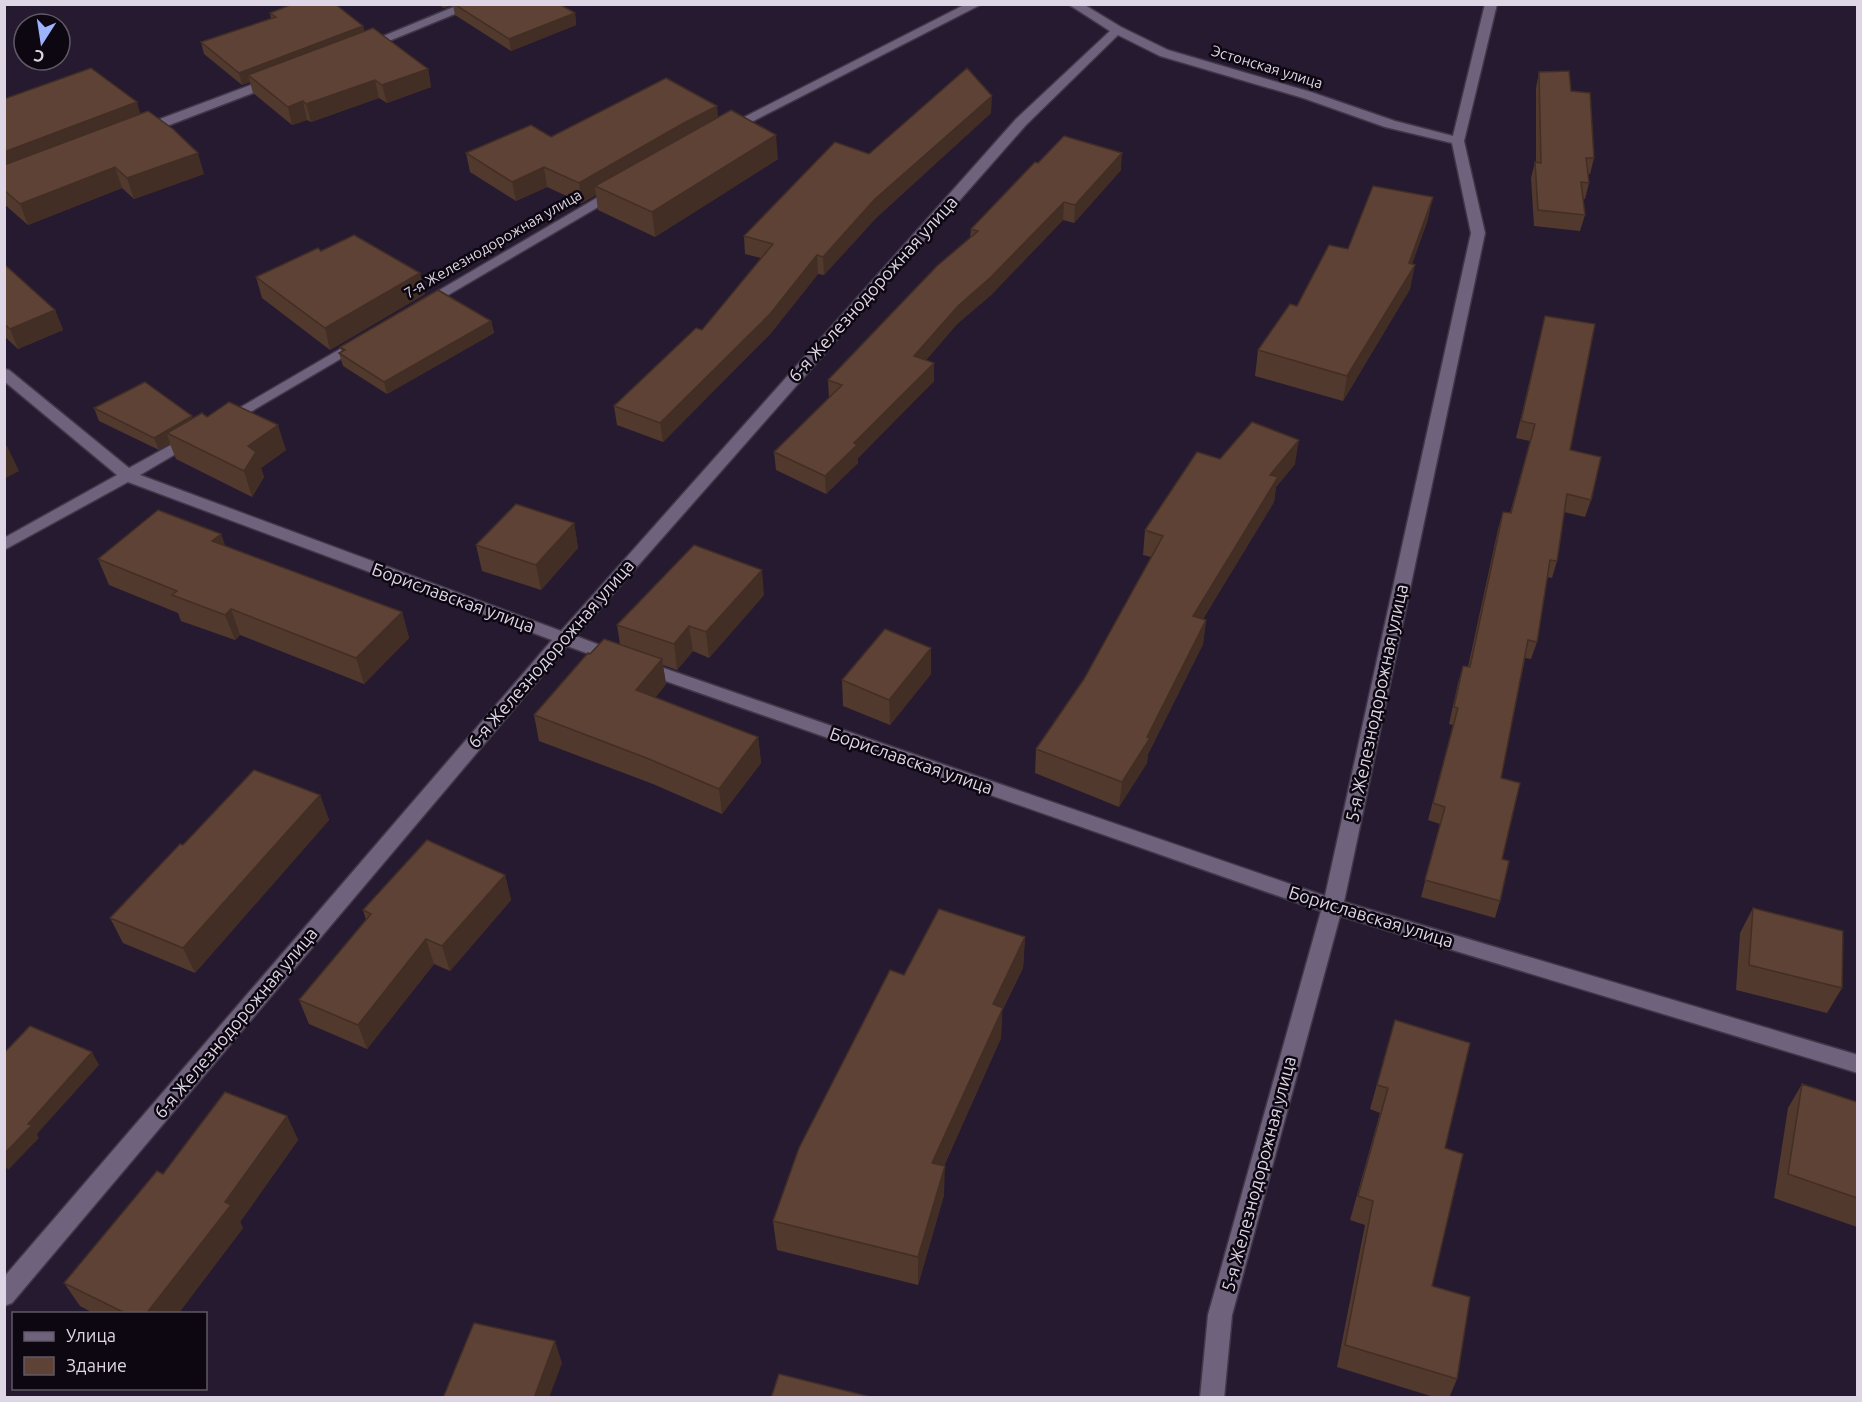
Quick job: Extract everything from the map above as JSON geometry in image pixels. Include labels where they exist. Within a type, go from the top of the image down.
[{"type":"street","points":[[350,51],[473,4]]},
{"type":"street","points":[[711,137],[976,4]]},
{"type":"street","name":"Эстонская улица","points":[[1074,4],[1117,30],[1164,53],[1307,95],[1390,124],[1458,141]]},
{"type":"street","name":"5-я Железнодорожная улица","points":[[1212,1398],[1220,1315],[1333,906],[1478,233],[1458,141],[1491,4]]},
{"type":"street","name":"6-я Железнодорожная улица","points":[[4,1295],[563,639],[1022,122],[1117,30]]},
{"type":"street","points":[[127,136],[284,77]]},
{"type":"street","name":"7-я Железнодорожная улица","points":[[404,315],[629,184]]},
{"type":"street","points":[[4,545],[129,477],[374,333]]},
{"type":"street","name":"Бориславская улица","points":[[4,373],[129,477],[563,639],[1292,894],[1857,1064]]},
{"type":"building","points":[[293,4],[335,4],[363,26],[239,73],[201,42],[276,17],[270,13]]},
{"type":"building","points":[[454,4],[559,4],[575,13],[509,39]]},
{"type":"building","points":[[373,28],[428,69],[382,85],[375,80],[306,104],[303,101],[288,107],[248,75]]},
{"type":"building","points":[[91,68],[137,102],[4,152],[4,99]]},
{"type":"building","points":[[967,68],[992,96],[875,199],[823,257],[817,255],[770,314],[660,423],[614,406],[696,328],[702,330],[773,244],[744,236],[835,142],[869,154]]},
{"type":"building","points":[[1569,71],[1571,91],[1590,93],[1594,158],[1586,158],[1589,183],[1581,182],[1585,215],[1538,210],[1535,162],[1541,163],[1539,72]]},
{"type":"building","points":[[666,78],[717,106],[579,183],[544,167],[512,182],[466,153],[531,125],[551,137]]},
{"type":"building","points":[[731,110],[776,135],[652,212],[595,186]]},
{"type":"building","points":[[148,111],[173,129],[198,153],[127,178],[115,167],[20,204],[4,190],[4,165]]},
{"type":"building","points":[[1064,136],[1122,153],[1075,205],[1064,202],[991,277],[958,306],[914,356],[934,363],[854,443],[857,445],[825,476],[774,452],[842,385],[828,380],[937,266],[978,231],[971,229],[1035,162],[1038,163]]},
{"type":"building","points":[[1373,186],[1433,197],[1409,263],[1415,265],[1347,376],[1258,350],[1290,304],[1297,306],[1329,245],[1348,249]]},
{"type":"building","points":[[354,235],[420,273],[325,328],[256,277],[318,248],[321,251]]},
{"type":"building","points":[[4,264],[55,310],[10,329],[4,324]]},
{"type":"building","points":[[438,290],[491,321],[384,382],[339,353],[345,350],[340,347]]},
{"type":"building","points":[[1545,316],[1595,324],[1570,450],[1601,457],[1591,500],[1567,494],[1557,561],[1550,560],[1537,642],[1528,640],[1501,778],[1520,783],[1502,859],[1509,861],[1500,901],[1425,880],[1445,807],[1433,803],[1458,708],[1454,707],[1463,666],[1470,667],[1503,512],[1511,513],[1535,424],[1521,421]]},
{"type":"building","points":[[145,382],[192,416],[154,438],[94,408]]},
{"type":"building","points":[[229,402],[278,425],[248,446],[256,452],[244,471],[167,433],[202,413],[207,417]]},
{"type":"building","points":[[1252,422],[1299,440],[1270,475],[1278,477],[1193,616],[1206,620],[1147,737],[1150,738],[1122,782],[1036,749],[1084,679],[1163,536],[1145,530],[1197,452],[1220,459]]},
{"type":"building","points":[[516,504],[574,523],[536,565],[476,545]]},
{"type":"building","points":[[158,510],[221,534],[212,541],[402,612],[356,658],[231,609],[225,615],[172,595],[177,591],[98,559]]},
{"type":"building","points":[[694,545],[762,570],[706,632],[689,626],[674,644],[617,625]]},
{"type":"building","points":[[885,629],[931,648],[889,700],[842,680]]},
{"type":"building","points":[[604,639],[662,659],[636,690],[758,737],[719,789],[649,759],[534,715],[588,653],[590,654]]},
{"type":"building","points":[[254,770],[320,795],[183,948],[110,918],[180,844],[183,845]]},
{"type":"building","points":[[427,840],[505,875],[442,946],[426,939],[358,1025],[299,1000],[371,914],[363,910]]},
{"type":"building","points":[[1753,908],[1843,931],[1842,988],[1749,965]]},
{"type":"building","points":[[939,909],[1025,937],[993,1004],[1003,1008],[932,1163],[945,1166],[918,1257],[773,1221],[799,1148],[890,970],[904,975]]},
{"type":"building","points":[[1395,1020],[1470,1043],[1445,1148],[1463,1154],[1432,1286],[1470,1297],[1457,1379],[1345,1345],[1373,1201],[1358,1196],[1388,1088],[1377,1085]]},
{"type":"building","points":[[30,1026],[92,1052],[28,1124],[32,1125],[4,1154],[4,1053]]},
{"type":"building","points":[[1802,1084],[1857,1102],[1857,1198],[1788,1174]]},
{"type":"building","points":[[225,1092],[287,1116],[225,1202],[231,1205],[148,1312],[123,1312],[64,1283],[157,1171],[163,1174]]},
{"type":"building","points":[[474,1323],[555,1341],[534,1398],[443,1398]]},
{"type":"building","points":[[779,1374],[871,1397],[771,1398]]}]
